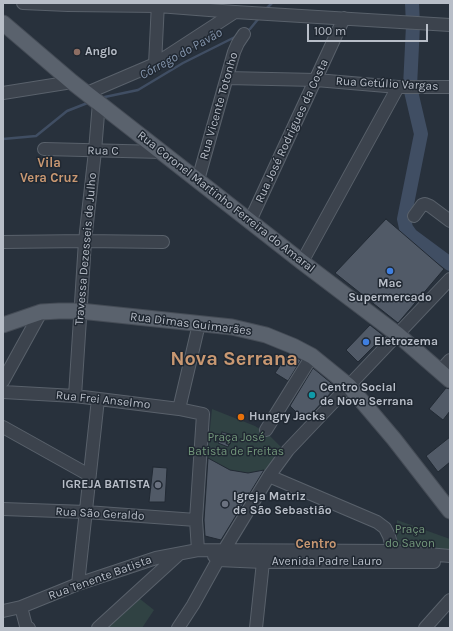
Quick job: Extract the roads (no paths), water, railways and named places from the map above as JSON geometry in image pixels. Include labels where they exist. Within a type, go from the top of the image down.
[{"type":"main road","name":"Rua Coronel Martinho Ferreira do Amaral","points":[[3,23],[72,82],[302,262],[447,370]]},
{"type":"main road","name":"Rua Dimas Guimarães","points":[[3,325],[41,312],[80,311],[232,327],[266,335],[293,346],[312,356],[349,386],[394,438],[450,510]]},
{"type":"street","points":[[23,3],[158,4],[293,15],[450,25]]},
{"type":"street","points":[[155,64],[158,4]]},
{"type":"street","points":[[93,97],[155,64],[241,10]]},
{"type":"street","name":"Rua José Rodrigues da Costa","points":[[250,221],[344,18]]},
{"type":"street","name":"Rua Vicente Totonho","points":[[198,180],[234,52],[244,34]]},
{"type":"street","name":"Rua Getúlio Vargas","points":[[227,78],[316,80],[401,87],[450,87]]},
{"type":"street","points":[[3,93],[72,82]]},
{"type":"street","points":[[302,262],[401,87]]},
{"type":"street","name":"Travessa Dezesseis de Julho","points":[[75,396],[85,241],[95,151],[93,97]]},
{"type":"street","name":"Rua C","points":[[44,149],[162,152]]},
{"type":"street","points":[[414,216],[422,205],[425,204],[430,206],[450,222]]},
{"type":"street","points":[[3,242],[163,242]]},
{"type":"street","points":[[178,628],[269,476],[288,450],[450,279]]},
{"type":"street","points":[[3,381],[41,312]]},
{"type":"street","points":[[180,409],[199,324]]},
{"type":"street","points":[[266,430],[312,356]]},
{"type":"street","name":"Rua Frei Anselmo","points":[[3,392],[75,396],[180,409],[203,414],[196,520]]},
{"type":"street","points":[[78,584],[98,399]]},
{"type":"street","points":[[3,427],[89,475]]},
{"type":"street","points":[[269,476],[377,522],[385,528],[389,536],[393,556]]},
{"type":"street","name":"Rua São Geraldo","points":[[3,509],[86,512],[196,520]]},
{"type":"street","points":[[196,520],[202,550],[218,560]]},
{"type":"street","name":"Avenida Padre Lauro","points":[[202,550],[393,556],[450,556]]},
{"type":"street","name":"Rua Tenente Batista","points":[[3,611],[21,607],[78,584],[156,558],[202,550]]},
{"type":"street","points":[[98,628],[179,554]]},
{"type":"street","name":"Avenida Padre Lauro","points":[[218,560],[263,562],[393,556],[450,562]]},
{"type":"street","points":[[256,628],[263,562]]},
{"type":"street","points":[[425,628],[450,600]]},
{"type":"street","points":[[21,607],[25,627]]},
{"type":"waterway","name":"Córrego do Pavão","points":[[266,9],[272,3]]},
{"type":"waterway","points":[[412,3],[413,25],[410,87],[421,134],[404,219],[406,228],[411,235],[450,264]]},
{"type":"waterway","name":"Córrego do Pavão","points":[[246,31],[250,29],[259,18]]},
{"type":"waterway","name":"Córrego do Pavão","points":[[100,98],[138,90],[183,63],[237,36]]},
{"type":"waterway","name":"Córrego do Pavão","points":[[3,139],[36,136],[67,111],[90,102]]},
{"type":"place","name":"Anglo","points":[[77,52]]},
{"type":"place","name":"Mac Supermercado","points":[[390,271]]},
{"type":"place","name":"Eletrozema","points":[[366,342]]},
{"type":"place","name":"Centro Social de Nova Serrana","points":[[312,395]]},
{"type":"place","name":"Hungry Jacks","points":[[241,417]]},
{"type":"place","name":"IGREJA BATISTA","points":[[158,485]]},
{"type":"place","name":"Igreja Matriz de São Sebastião","points":[[225,504]]},
{"type":"district","name":"Vila Vera Cruz","points":[[49,170]]},
{"type":"district","name":"Nova Serrana","points":[[234,359]]},
{"type":"district","name":"Centro","points":[[316,544]]},
{"type":"park label","name":"Praça José Batista de Freitas","points":[[236,445]]},
{"type":"park label","name":"Praça do Savon","points":[[410,537]]}]
